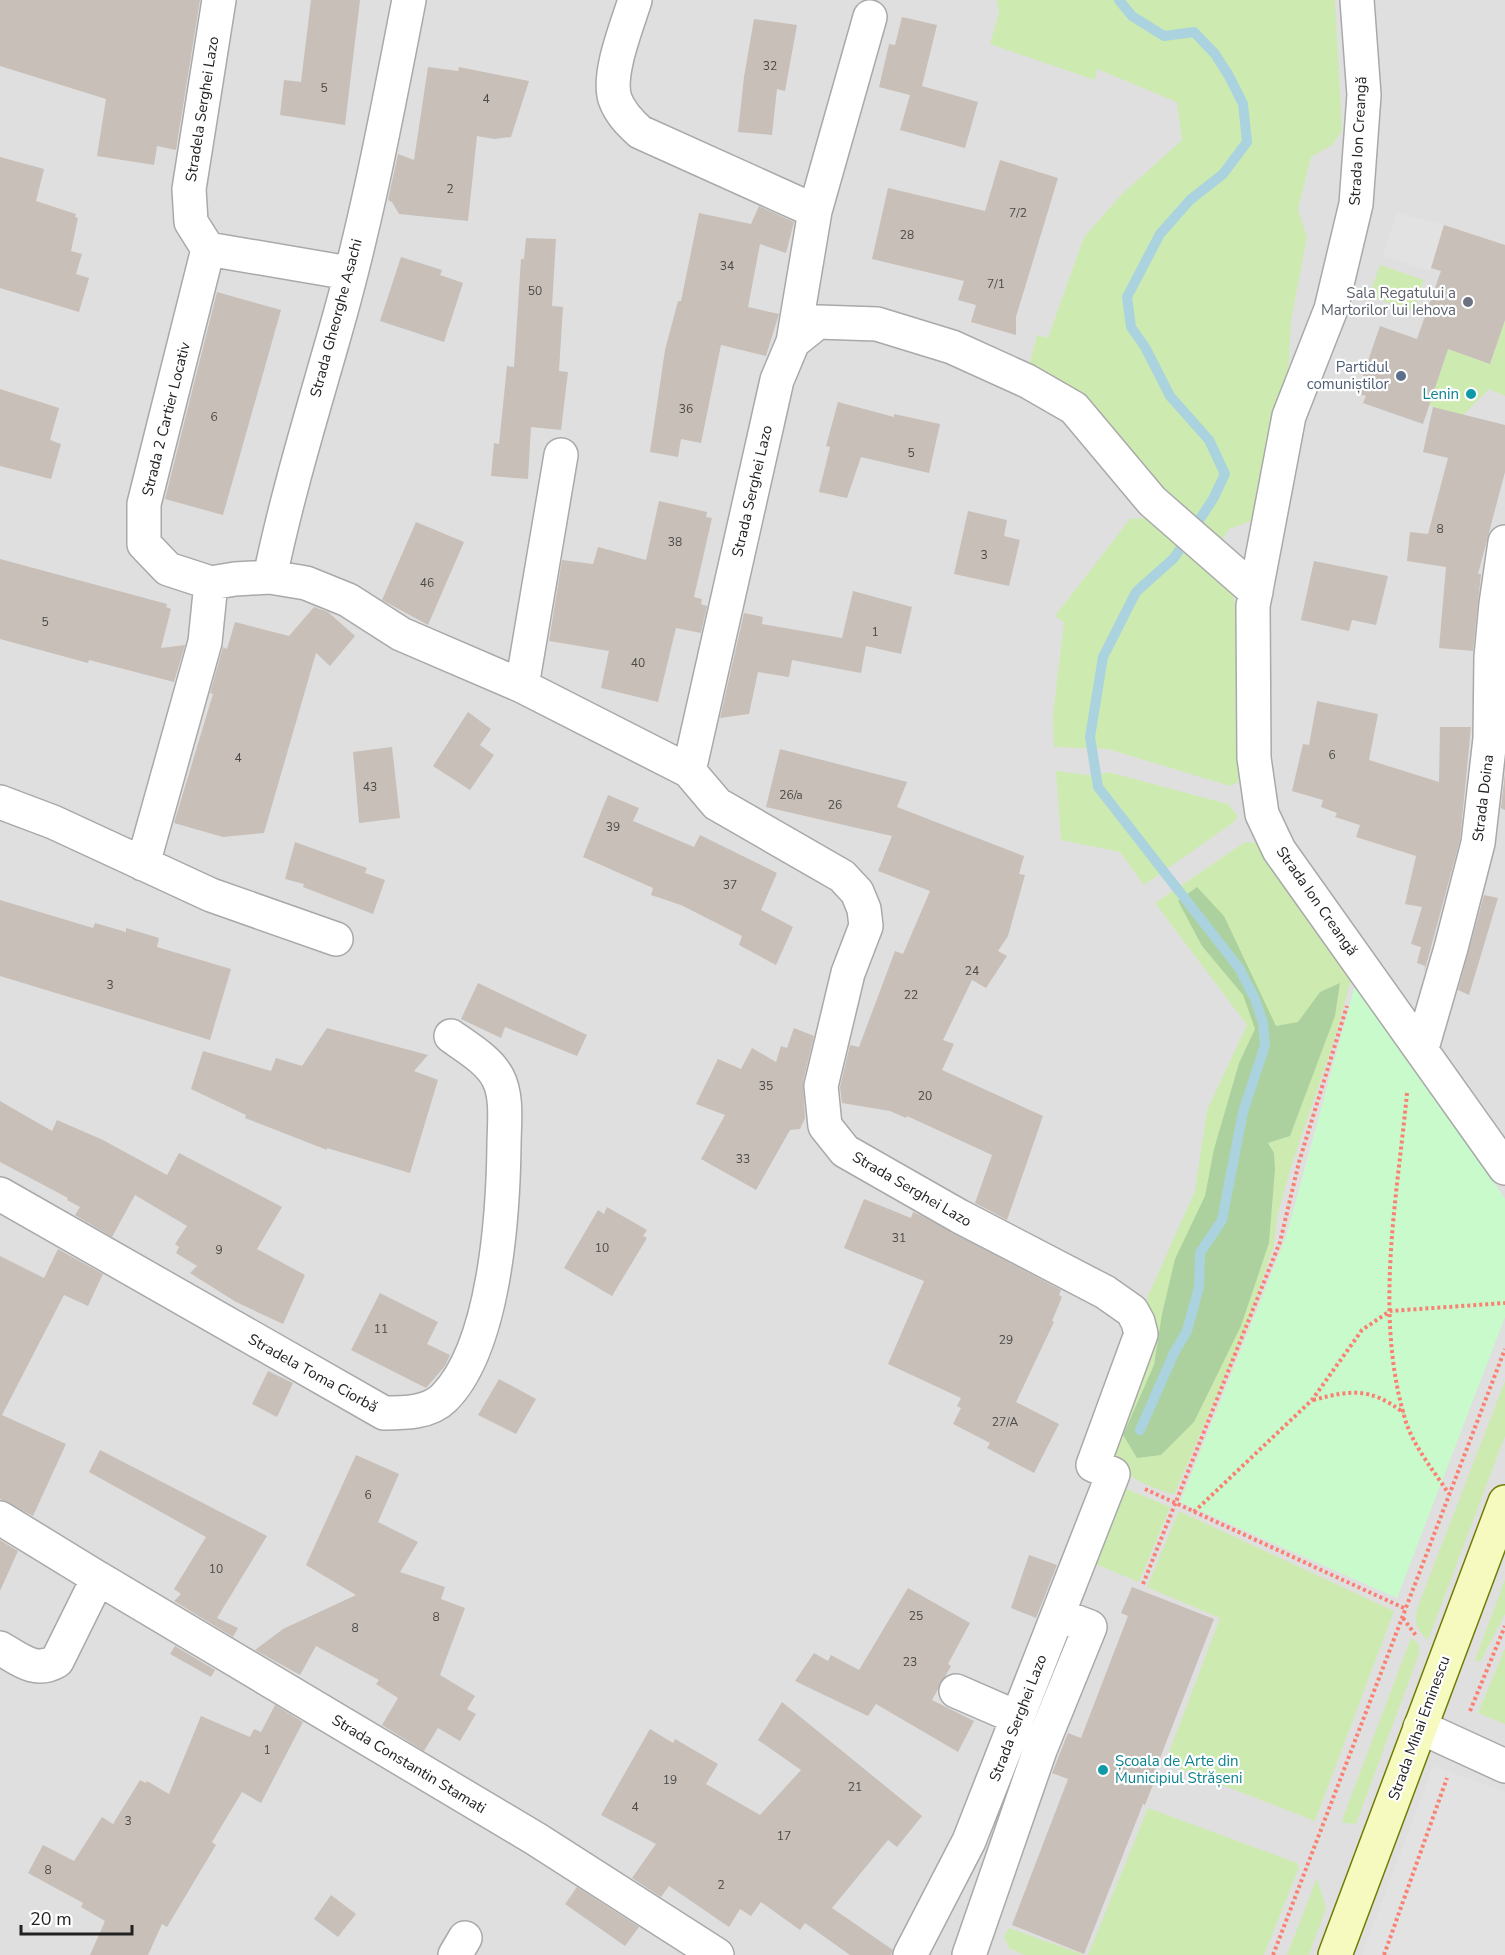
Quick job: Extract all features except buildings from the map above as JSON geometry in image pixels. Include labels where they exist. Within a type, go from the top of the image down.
[{"type":"main road","name":"Strada Mihai Eminescu","points":[[1335,1955],[1505,1502]]},
{"type":"street","name":"Stradela Serghei Lazo","points":[[208,249],[191,222],[189,189],[219,0]]},
{"type":"street","name":"Strada Gheorghe Asachi","points":[[270,577],[285,504],[335,335],[375,176],[409,0]]},
{"type":"street","points":[[635,0],[615,69],[615,98],[625,118],[640,132],[815,211]]},
{"type":"street","name":"Strada Ion Creangă","points":[[1357,0],[1364,95],[1356,204],[1330,309],[1289,416],[1253,606],[1254,758],[1262,814],[1279,850],[1417,1041],[1505,1168]]},
{"type":"street","name":"Strada Serghei Lazo","points":[[689,771],[777,380],[793,342],[815,211],[870,17]]},
{"type":"street","points":[[208,249],[349,273]]},
{"type":"street","name":"Strada 2 Cartier Locativ","points":[[208,249],[144,504],[144,544],[168,569],[211,583]]},
{"type":"street","points":[[793,342],[818,322],[877,324],[952,347],[1027,381],[1074,408],[1152,501],[1256,592]]},
{"type":"street","points":[[522,686],[561,455]]},
{"type":"street","name":"Strada Doina","points":[[1417,1041],[1451,948],[1478,843],[1490,739],[1491,657],[1505,542]]},
{"type":"street","points":[[143,864],[205,642],[211,583],[270,577]]},
{"type":"street","name":"Strada Serghei Lazo","points":[[270,577],[306,584],[348,600],[401,634],[522,686],[689,771],[717,804],[842,876],[857,892],[864,909],[866,926],[848,973],[821,1086],[825,1126],[834,1140],[845,1151],[959,1216],[1105,1292],[1132,1311],[1138,1322],[1141,1334],[1059,1615],[1016,1717],[996,1776],[969,1841],[910,1955]]},
{"type":"street","points":[[0,802],[54,822],[211,895],[336,939]]},
{"type":"street","name":"Stradela Toma Ciorbă","points":[[0,1194],[384,1413],[415,1413],[443,1400],[461,1376],[475,1345],[495,1272],[504,1199],[504,1107],[498,1078],[479,1057],[451,1036]]},
{"type":"street","name":"Strada Constantin Stamati","points":[[0,1518],[536,1839],[717,1955]]},
{"type":"street","points":[[0,1648],[35,1668],[48,1666],[57,1661],[98,1578]]},
{"type":"street","points":[[976,1953],[1040,1750],[1090,1627],[1059,1615]]},
{"type":"street","points":[[956,1691],[1016,1717]]},
{"type":"street","points":[[1420,1726],[1505,1766]]},
{"type":"path","points":[[1143,1584],[1280,1242],[1299,1162],[1360,963]]},
{"type":"path","points":[[1417,1041],[1394,1232],[1390,1311],[1398,1389],[1404,1413],[1425,1459],[1450,1494]]},
{"type":"path","points":[[1194,1512],[1312,1401],[1362,1330],[1390,1311],[1505,1303]]},
{"type":"path","points":[[1273,1955],[1505,1349]]},
{"type":"path","points":[[1312,1401],[1360,1391],[1389,1403],[1404,1413]]},
{"type":"path","points":[[1103,1470],[1406,1609]]},
{"type":"path","points":[[1384,1955],[1474,1698],[1505,1626]]},
{"type":"shaded area","points":[[0,0],[1505,0],[1505,1955],[0,1955]]},
{"type":"shaded area","points":[[1396,213],[1444,225],[1430,271],[1383,256]]},
{"type":"shaded area","points":[[1433,1766],[1505,1792],[1505,1955],[1362,1955]]},
{"type":"green space","points":[[997,0],[1335,0],[1342,131],[1332,145],[1311,157],[1298,209],[1307,237],[1291,321],[1288,376],[1256,519],[1229,529],[1219,544],[1029,366],[1037,335],[1048,338],[1084,237],[1122,194],[1182,140],[1177,102],[1097,69],[1095,80],[990,44],[999,13]]},
{"type":"green space","points":[[1380,265],[1424,280],[1414,311],[1369,296]]},
{"type":"green space","points":[[1505,320],[1505,396],[1489,389],[1462,416],[1429,405],[1448,349],[1490,364]]},
{"type":"green space","points":[[1149,518],[1178,540],[1233,596],[1238,617],[1235,708],[1241,768],[1238,782],[1230,786],[1108,749],[1054,747],[1053,715],[1064,622],[1055,616],[1130,519]]},
{"type":"green space","points":[[1056,771],[1096,776],[1108,772],[1228,804],[1238,816],[1234,822],[1144,885],[1120,852],[1061,840]]},
{"type":"green space","points":[[1245,842],[1257,843],[1352,976],[1334,1041],[1291,1167],[1277,1217],[1274,1245],[1245,1331],[1174,1495],[1141,1482],[1125,1471],[1114,1453],[1110,1440],[1151,1328],[1147,1298],[1195,1191],[1207,1110],[1247,1025],[1155,903]]},
{"type":"green space","points":[[1197,887],[1224,916],[1276,1026],[1298,1022],[1320,992],[1340,983],[1335,1016],[1290,1136],[1268,1143],[1274,1153],[1275,1169],[1269,1243],[1241,1326],[1194,1422],[1161,1455],[1137,1458],[1123,1435],[1154,1365],[1162,1314],[1175,1259],[1205,1196],[1214,1149],[1239,1063],[1255,1029],[1243,995],[1202,946],[1178,901]]},
{"type":"green space","points":[[1356,981],[1505,1199],[1505,1317],[1397,1598],[1180,1502],[1286,1237]]},
{"type":"green space","points":[[1505,1381],[1505,1436],[1428,1640],[1417,1626],[1417,1609]]},
{"type":"green space","points":[[1122,1487],[1170,1507],[1139,1582],[1090,1562]]},
{"type":"green space","points":[[1179,1511],[1394,1611],[1315,1821],[1165,1763],[1220,1618],[1147,1587]]},
{"type":"green space","points":[[1505,1579],[1505,1614],[1480,1662],[1475,1660]]},
{"type":"green space","points":[[1411,1638],[1419,1644],[1419,1654],[1356,1824],[1344,1823],[1342,1820]]},
{"type":"green space","points":[[1505,1648],[1505,1724],[1478,1713]]},
{"type":"green space","points":[[1148,1808],[1297,1863],[1299,1867],[1264,1955],[1088,1955]]},
{"type":"green space","points":[[1317,1878],[1326,1908],[1309,1955],[1287,1955]]},
{"type":"green space","points":[[1009,1928],[1084,1955],[1025,1955],[1009,1948],[1004,1937]]},
{"type":"waterway","points":[[1119,0],[1132,16],[1164,36],[1194,32],[1215,54],[1243,104],[1247,142],[1223,174],[1190,200],[1160,234],[1127,297],[1131,327],[1145,347],[1170,396],[1209,440],[1225,474],[1213,499],[1174,558],[1136,592],[1103,657],[1090,737],[1098,787],[1239,968],[1255,999],[1263,1023],[1265,1045],[1243,1112],[1222,1220],[1200,1253],[1199,1287],[1187,1331],[1174,1353],[1140,1430]]},
{"type":"place","name":"Sala Regatului a Martorilor lui Iehova","points":[[1468,302]]},
{"type":"place","name":"Partidul comuniștilor","points":[[1401,376]]},
{"type":"place","name":"Lenin","points":[[1471,394]]},
{"type":"place","name":"Școala de Arte din Municipiul Strășeni","points":[[1103,1770]]}]
